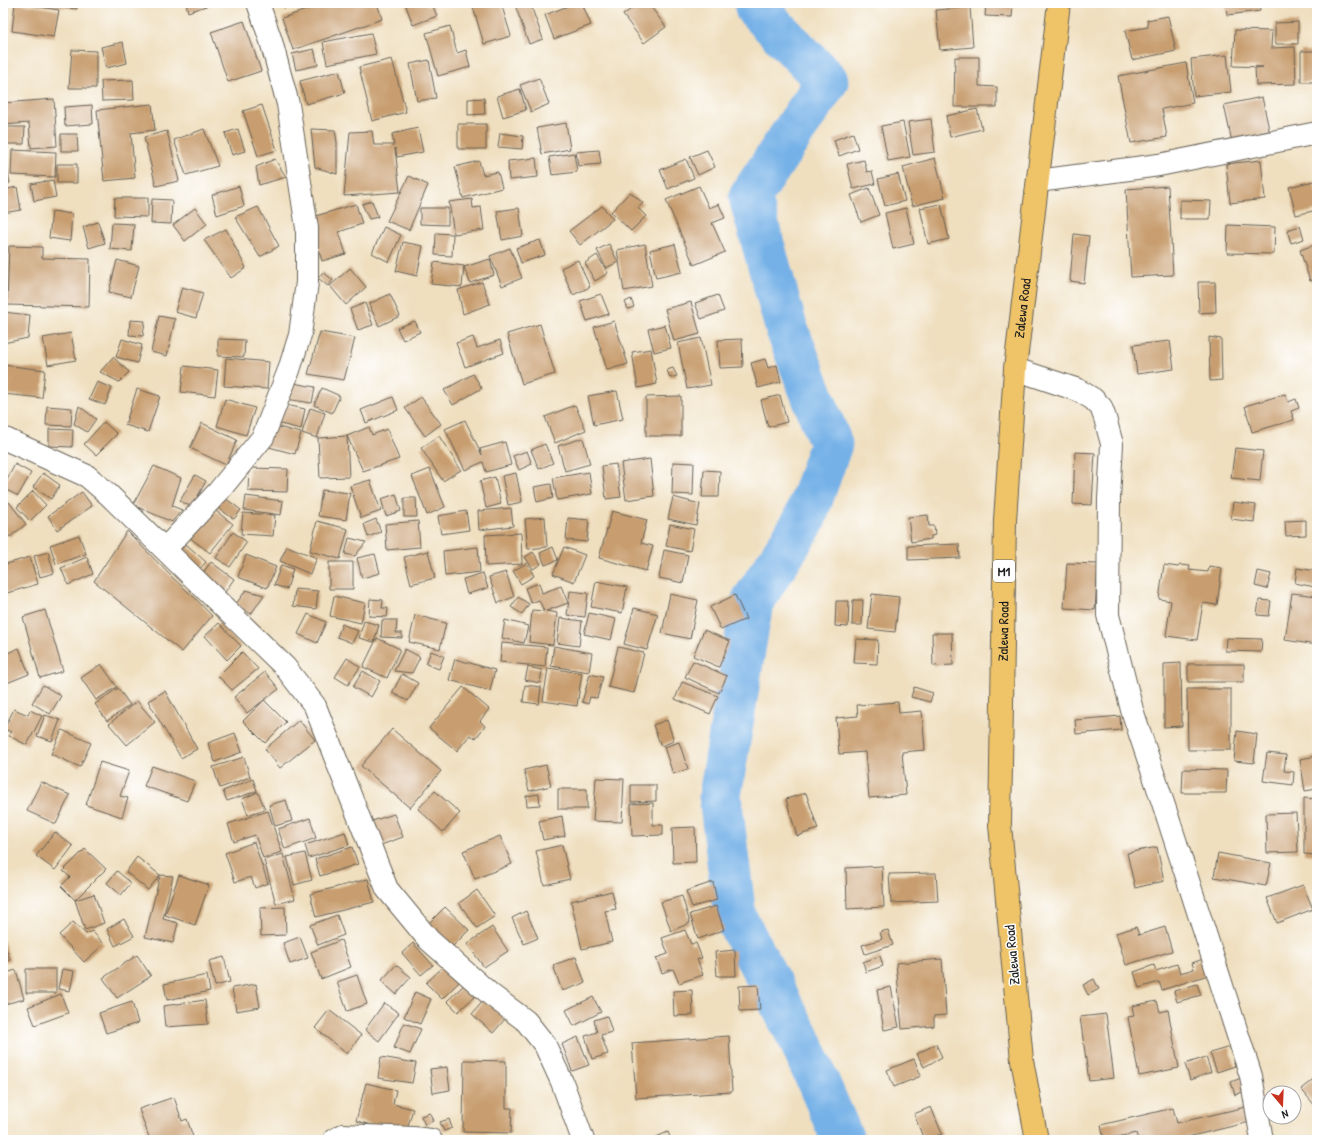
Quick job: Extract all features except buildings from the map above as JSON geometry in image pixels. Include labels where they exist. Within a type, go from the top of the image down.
[{"type":"highway","name":"Zalewa Road","points":[[1037,1140],[1022,1060],[1000,825],[1005,520],[1015,369],[1059,3]]},
{"type":"street","points":[[165,549],[218,492],[262,437],[289,370],[300,335],[307,282],[307,228],[288,104],[271,41],[258,3]]},
{"type":"street","points":[[1038,181],[1158,165],[1317,133]]},
{"type":"street","points":[[1015,369],[1078,390],[1093,398],[1101,408],[1112,444],[1109,499],[1108,615],[1132,710],[1251,1076],[1262,1140]]},
{"type":"street","points":[[3,438],[87,476],[109,495],[286,667],[315,706],[387,889],[428,940],[490,994],[526,1020],[545,1045],[562,1082],[582,1140]]},
{"type":"street","points":[[334,1140],[343,1135],[431,1140]]},
{"type":"waterway","points":[[756,3],[756,8],[827,81],[750,197],[786,327],[831,444],[804,521],[752,602],[720,796],[735,917],[800,1040],[843,1140]]}]
